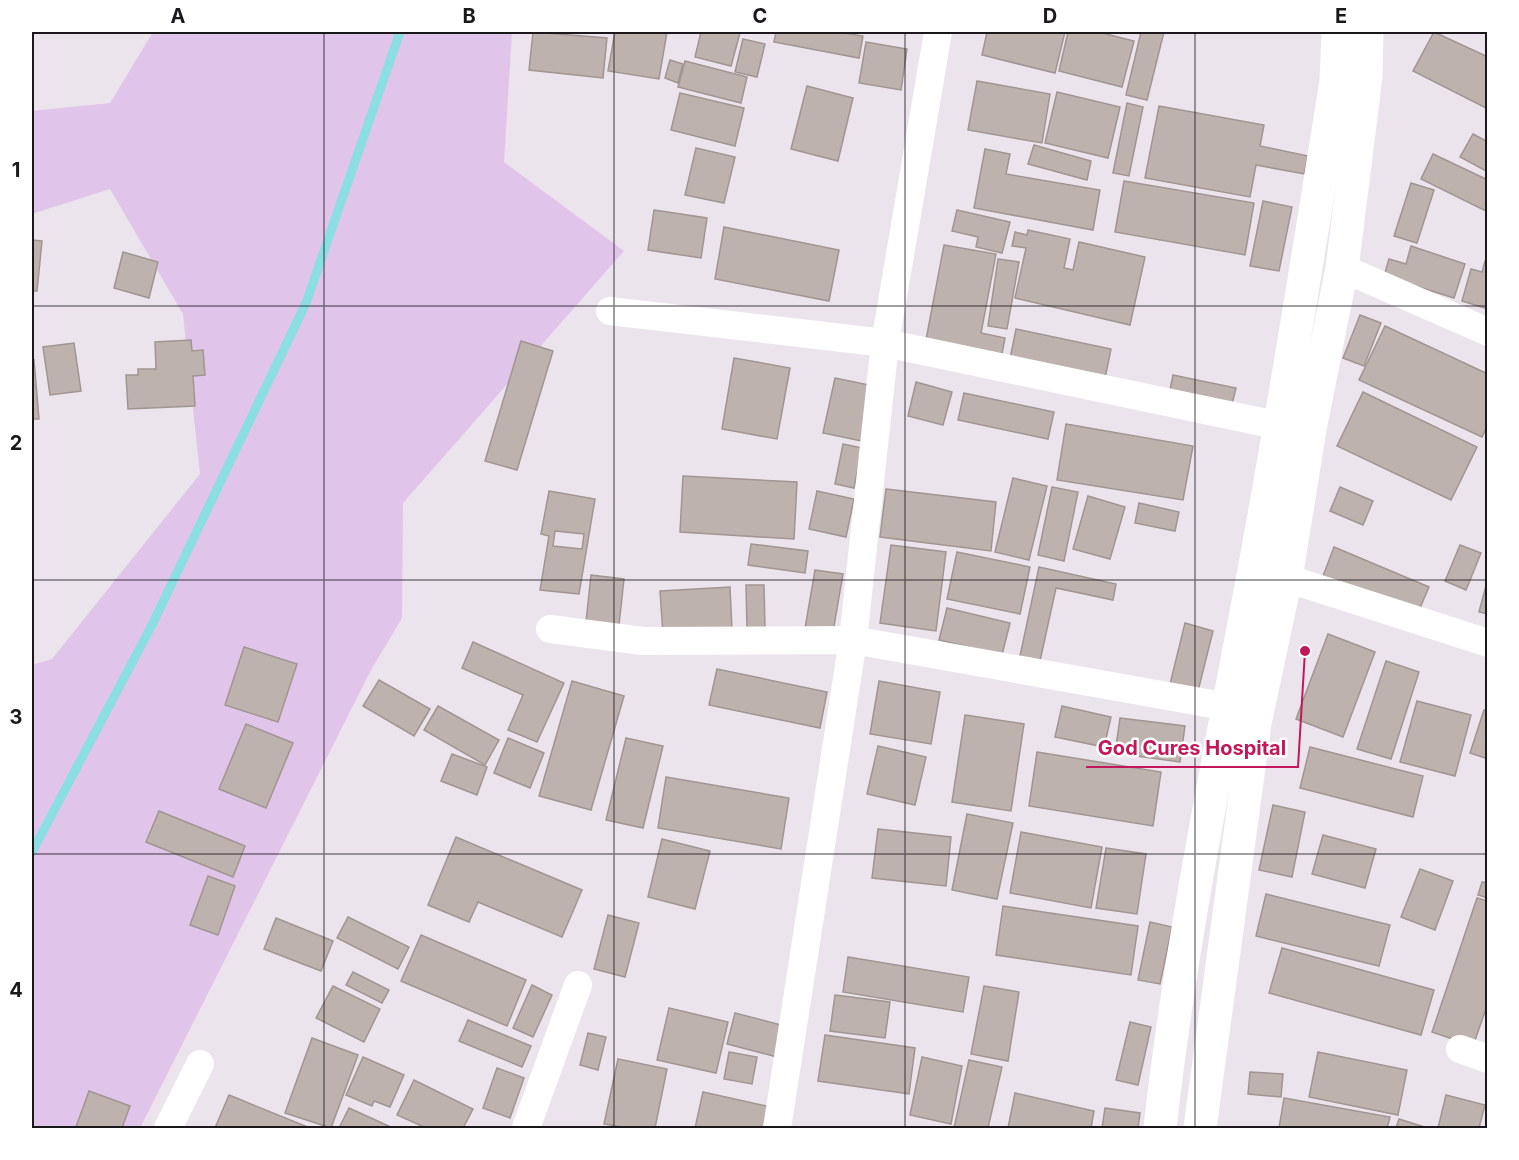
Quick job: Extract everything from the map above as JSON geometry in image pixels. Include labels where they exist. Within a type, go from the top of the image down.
[{"type":"main road","points":[[1160,1128],[1167,1060],[1281,426],[1336,81],[1338,32]]},
{"type":"main road","points":[[1200,1128],[1255,723],[1286,578],[1310,429],[1342,268],[1366,77],[1367,32]]},
{"type":"street","points":[[777,1128],[854,640],[885,343],[938,32]]},
{"type":"street","points":[[1342,268],[1488,332]]},
{"type":"street","points":[[610,311],[885,343],[1281,426]]},
{"type":"street","points":[[1286,578],[1488,643]]},
{"type":"street","points":[[550,629],[643,641],[854,640],[1229,707]]},
{"type":"street","points":[[526,1128],[578,985]]},
{"type":"street","points":[[1460,1049],[1488,1059]]},
{"type":"street","points":[[168,1128],[200,1064]]},
{"type":"shaded area","points":[[153,32],[512,32],[504,162],[624,251],[403,503],[402,618],[371,670],[140,1128],[32,1128],[32,665],[52,659],[200,474],[183,314],[110,189],[32,214],[32,111],[110,103]]},
{"type":"building","points":[[533,32],[607,38],[603,78],[529,70]]},
{"type":"building","points":[[615,32],[667,32],[659,79],[608,71]]},
{"type":"building","points":[[701,32],[740,33],[731,66],[695,57]]},
{"type":"building","points":[[776,32],[837,32],[863,36],[859,58],[774,42]]},
{"type":"building","points":[[987,32],[1065,32],[1055,73],[982,55]]},
{"type":"building","points":[[1068,32],[1098,32],[1134,41],[1122,87],[1059,71]]},
{"type":"building","points":[[1141,32],[1164,32],[1147,100],[1126,95]]},
{"type":"building","points":[[1434,32],[1488,57],[1488,109],[1413,71]]},
{"type":"building","points":[[743,39],[765,44],[757,77],[735,72]]},
{"type":"building","points":[[866,42],[907,49],[901,90],[859,83]]},
{"type":"building","points":[[670,60],[683,64],[678,83],[665,78]]},
{"type":"building","points":[[685,61],[747,77],[741,103],[678,87]]},
{"type":"building","points":[[977,81],[1050,94],[1042,143],[968,130]]},
{"type":"building","points":[[807,86],[853,98],[838,161],[791,149]]},
{"type":"building","points":[[1057,92],[1120,107],[1108,158],[1045,143]]},
{"type":"building","points":[[680,93],[744,108],[735,146],[671,130]]},
{"type":"building","points":[[1127,103],[1143,107],[1129,176],[1113,173]]},
{"type":"building","points":[[1159,106],[1264,125],[1260,146],[1308,156],[1304,174],[1256,165],[1250,197],[1145,178]]},
{"type":"building","points":[[1473,134],[1488,142],[1488,172],[1460,157]]},
{"type":"building","points":[[1034,145],[1091,161],[1087,180],[1028,164]]},
{"type":"building","points":[[696,148],[735,157],[724,203],[685,195]]},
{"type":"building","points":[[985,149],[1010,154],[1006,174],[1100,190],[1093,230],[974,208]]},
{"type":"building","points":[[1433,154],[1488,180],[1488,212],[1421,179]]},
{"type":"building","points":[[1124,181],[1254,203],[1245,255],[1115,232]]},
{"type":"building","points":[[1411,183],[1434,190],[1417,243],[1394,236]]},
{"type":"building","points":[[1263,201],[1292,207],[1279,271],[1250,266]]},
{"type":"building","points":[[654,210],[707,218],[701,258],[648,250]]},
{"type":"building","points":[[957,210],[1010,222],[1002,253],[976,247],[978,237],[952,231]]},
{"type":"building","points":[[724,227],[839,250],[829,301],[715,279]]},
{"type":"building","points":[[1028,230],[1070,239],[1064,268],[1073,270],[1079,242],[1145,257],[1130,325],[1015,298],[1026,248],[1012,246],[1015,232],[1027,235]]},
{"type":"building","points":[[32,240],[42,241],[37,291],[32,291]]},
{"type":"building","points":[[944,245],[996,254],[981,333],[1005,338],[1001,359],[925,345]]},
{"type":"building","points":[[1411,246],[1465,264],[1454,298],[1384,276],[1389,259],[1406,264]]},
{"type":"building","points":[[123,252],[158,262],[149,298],[114,288]]},
{"type":"building","points":[[998,259],[1019,262],[1007,329],[988,326]]},
{"type":"building","points":[[1485,261],[1488,262],[1488,309],[1462,301],[1471,269],[1482,272]]},
{"type":"building","points":[[1360,315],[1381,323],[1364,366],[1343,358]]},
{"type":"building","points":[[1385,326],[1488,374],[1488,425],[1482,437],[1359,380]]},
{"type":"building","points":[[1016,329],[1111,349],[1104,383],[1009,364]]},
{"type":"building","points":[[191,340],[192,351],[203,350],[205,375],[193,376],[195,406],[128,409],[126,375],[138,375],[138,369],[156,369],[155,342]]},
{"type":"building","points":[[521,341],[553,351],[517,470],[485,461]]},
{"type":"building","points":[[74,343],[81,391],[50,395],[43,347]]},
{"type":"building","points":[[734,358],[790,368],[777,439],[722,429]]},
{"type":"building","points":[[34,360],[39,419],[32,419],[32,361]]},
{"type":"building","points":[[1173,375],[1236,388],[1231,408],[1169,395]]},
{"type":"building","points":[[835,378],[874,386],[862,441],[823,433]]},
{"type":"building","points":[[916,382],[952,392],[943,425],[908,416]]},
{"type":"building","points":[[1363,392],[1477,447],[1451,500],[1337,446]]},
{"type":"building","points":[[964,393],[1054,412],[1048,439],[958,420]]},
{"type":"building","points":[[1066,424],[1193,446],[1183,500],[1057,480]]},
{"type":"building","points":[[843,444],[862,448],[854,488],[835,484]]},
{"type":"building","points":[[683,476],[797,482],[794,539],[680,532]]},
{"type":"building","points":[[1013,478],[1047,486],[1029,560],[995,552]]},
{"type":"building","points":[[1052,487],[1078,492],[1064,561],[1038,555]]},
{"type":"building","points":[[1340,487],[1373,501],[1363,525],[1330,511]]},
{"type":"building","points":[[886,489],[996,502],[991,551],[880,537]]},
{"type":"building","points":[[549,491],[595,499],[579,594],[540,590],[549,536],[541,534]],"holes":[[[555,531],[584,534],[582,549],[553,546]]]},
{"type":"building","points":[[817,491],[854,499],[846,537],[809,529]]},
{"type":"building","points":[[1088,496],[1125,507],[1110,559],[1073,549]]},
{"type":"building","points":[[1139,503],[1179,512],[1175,531],[1135,523]]},
{"type":"building","points":[[751,544],[808,551],[805,573],[748,565]]},
{"type":"building","points":[[891,545],[946,552],[936,631],[880,623]]},
{"type":"building","points":[[1460,545],[1481,553],[1466,590],[1445,581]]},
{"type":"building","points":[[1334,547],[1429,587],[1417,615],[1323,576]]},
{"type":"building","points":[[957,552],[1030,567],[1020,614],[947,599]]},
{"type":"building","points":[[1039,567],[1116,584],[1113,600],[1056,588],[1040,661],[1020,656]]},
{"type":"building","points":[[815,570],[843,574],[833,632],[805,628]]},
{"type":"building","points":[[591,575],[624,579],[618,634],[585,631]]},
{"type":"building","points":[[1488,578],[1488,614],[1479,612]]},
{"type":"building","points":[[746,585],[764,585],[765,628],[747,628]]},
{"type":"building","points":[[730,587],[732,630],[663,634],[660,591]]},
{"type":"building","points":[[947,608],[1010,623],[1002,655],[939,640]]},
{"type":"building","points":[[1185,623],[1213,631],[1198,691],[1170,684]]},
{"type":"building","points":[[1328,634],[1375,652],[1343,737],[1296,719]]},
{"type":"building","points":[[473,642],[564,683],[537,742],[508,730],[523,695],[462,668]]},
{"type":"building","points":[[244,647],[297,664],[278,722],[225,705]]},
{"type":"building","points":[[1386,661],[1419,672],[1391,759],[1357,749]]},
{"type":"building","points":[[717,669],[827,692],[820,728],[709,705]]},
{"type":"building","points":[[379,680],[430,709],[414,736],[363,706]]},
{"type":"building","points":[[572,681],[624,696],[591,810],[539,796]]},
{"type":"building","points":[[879,681],[940,692],[931,744],[870,734]]},
{"type":"building","points":[[1417,701],[1471,715],[1455,776],[1400,762]]},
{"type":"building","points":[[438,706],[499,740],[485,765],[424,730]]},
{"type":"building","points":[[1062,706],[1111,717],[1104,747],[1055,737]]},
{"type":"building","points":[[1484,710],[1488,711],[1488,759],[1470,753]]},
{"type":"building","points":[[965,715],[1024,724],[1011,811],[952,802]]},
{"type":"building","points":[[1120,718],[1185,726],[1180,762],[1115,753]]},
{"type":"building","points":[[246,724],[293,743],[266,808],[219,789]]},
{"type":"building","points":[[508,738],[544,753],[530,788],[494,773]]},
{"type":"building","points":[[626,738],[663,746],[643,828],[606,820]]},
{"type":"building","points":[[878,746],[926,757],[915,805],[867,794]]},
{"type":"building","points":[[1310,747],[1423,776],[1413,817],[1300,788]]},
{"type":"building","points":[[1037,752],[1161,772],[1153,826],[1029,806]]},
{"type":"building","points":[[452,754],[487,767],[477,795],[441,781]]},
{"type":"building","points":[[666,777],[789,798],[781,849],[658,828]]},
{"type":"building","points":[[1273,805],[1305,812],[1292,877],[1259,870]]},
{"type":"building","points":[[159,811],[245,846],[233,877],[146,842]]},
{"type":"building","points":[[967,814],[1013,823],[997,899],[952,890]]},
{"type":"building","points":[[878,829],[951,837],[946,886],[872,878]]},
{"type":"building","points":[[1021,832],[1102,847],[1091,908],[1010,893]]},
{"type":"building","points":[[1323,835],[1376,849],[1365,888],[1312,874]]},
{"type":"building","points":[[456,837],[582,890],[562,937],[478,902],[469,922],[428,905]]},
{"type":"building","points":[[662,839],[710,851],[695,909],[648,897]]},
{"type":"building","points":[[1106,848],[1146,854],[1137,914],[1096,908]]},
{"type":"building","points":[[1420,869],[1453,881],[1435,930],[1401,917]]},
{"type":"building","points":[[208,876],[235,886],[218,935],[190,925]]},
{"type":"building","points":[[1482,882],[1488,883],[1488,898],[1478,895]]},
{"type":"building","points":[[1266,894],[1390,925],[1379,966],[1256,936]]},
{"type":"building","points":[[1477,898],[1488,901],[1488,1003],[1473,1046],[1432,1032]]},
{"type":"building","points":[[1003,906],[1138,926],[1131,975],[996,955]]},
{"type":"building","points":[[608,915],[639,923],[625,977],[594,969]]},
{"type":"building","points":[[348,917],[409,947],[398,969],[337,938]]},
{"type":"building","points":[[276,918],[333,941],[321,971],[264,949]]},
{"type":"building","points":[[1150,922],[1172,927],[1160,984],[1138,980]]},
{"type":"building","points":[[421,935],[526,980],[507,1026],[401,981]]},
{"type":"building","points":[[1282,948],[1434,990],[1421,1035],[1269,993]]},
{"type":"building","points":[[848,957],[969,977],[963,1012],[843,992]]},
{"type":"building","points":[[353,972],[389,990],[382,1003],[346,985]]},
{"type":"building","points":[[532,985],[552,995],[533,1037],[513,1028]]},
{"type":"building","points":[[333,986],[380,1009],[364,1042],[316,1018]]},
{"type":"building","points":[[984,986],[1019,992],[1008,1061],[971,1054]]},
{"type":"building","points":[[835,995],[890,1002],[885,1038],[830,1031]]},
{"type":"building","points":[[669,1008],[728,1022],[716,1073],[657,1060]]},
{"type":"building","points":[[735,1013],[785,1026],[777,1057],[727,1044]]},
{"type":"building","points":[[468,1020],[531,1046],[522,1067],[459,1041]]},
{"type":"building","points":[[1130,1022],[1151,1027],[1138,1085],[1116,1080]]},
{"type":"building","points":[[588,1033],[606,1037],[598,1070],[580,1065]]},
{"type":"building","points":[[825,1035],[915,1048],[909,1094],[818,1081]]},
{"type":"building","points":[[312,1038],[358,1055],[331,1128],[285,1113]]},
{"type":"building","points":[[729,1052],[757,1057],[752,1084],[724,1079]]},
{"type":"building","points":[[1318,1052],[1407,1070],[1398,1115],[1309,1097]]},
{"type":"building","points":[[363,1057],[404,1075],[390,1107],[374,1101],[372,1106],[346,1095]]},
{"type":"building","points":[[922,1057],[962,1066],[951,1124],[910,1115]]},
{"type":"building","points":[[618,1059],[667,1069],[655,1128],[627,1128],[604,1124]]},
{"type":"building","points":[[969,1060],[1002,1067],[988,1128],[954,1128]]},
{"type":"building","points":[[497,1068],[524,1078],[510,1118],[483,1108]]},
{"type":"building","points":[[1250,1072],[1283,1074],[1281,1097],[1248,1094]]},
{"type":"building","points":[[414,1080],[473,1109],[463,1128],[426,1128],[397,1115]]},
{"type":"building","points":[[89,1091],[130,1106],[122,1128],[76,1127]]},
{"type":"building","points":[[703,1092],[771,1107],[766,1128],[695,1128]]},
{"type":"building","points":[[1015,1093],[1094,1111],[1091,1128],[1008,1128]]},
{"type":"building","points":[[229,1095],[310,1128],[215,1128]]},
{"type":"building","points":[[1446,1095],[1485,1105],[1479,1128],[1438,1128]]},
{"type":"building","points":[[1284,1098],[1390,1117],[1387,1128],[1279,1128]]},
{"type":"building","points":[[349,1108],[393,1128],[339,1128]]},
{"type":"building","points":[[1105,1108],[1140,1113],[1138,1128],[1102,1128]]},
{"type":"building","points":[[1399,1119],[1425,1127],[1425,1128],[1396,1128]]},
{"type":"waterway","points":[[32,852],[152,625],[306,303],[400,32]]},
{"type":"place","name":"God Cures Hospital","points":[[1305,651]]}]
